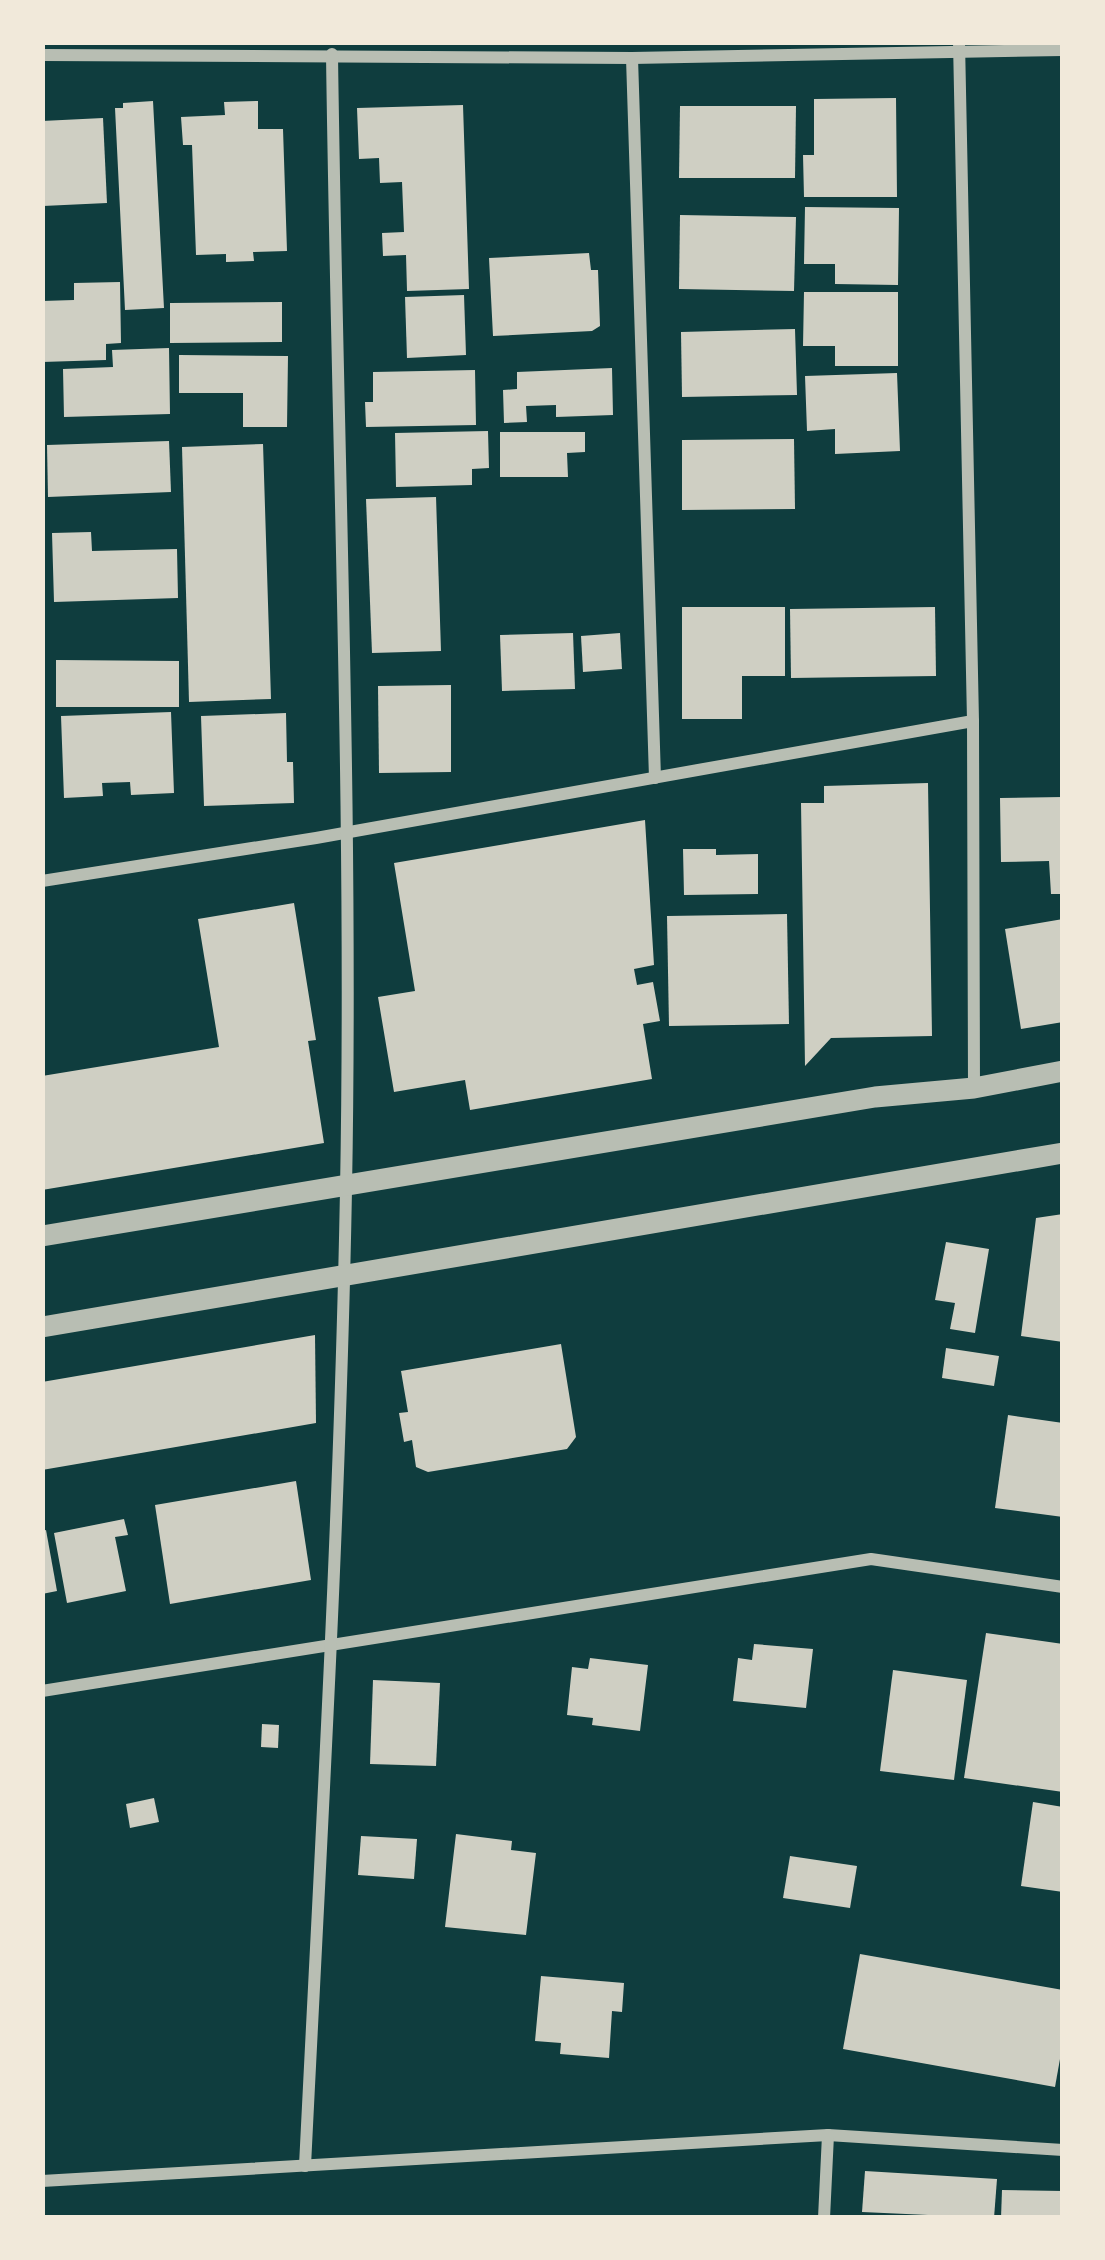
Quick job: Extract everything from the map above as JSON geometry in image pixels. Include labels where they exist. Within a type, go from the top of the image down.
[{"type":"street","points":[[42,56],[280,48],[332,55],[632,58],[959,47],[1063,50]]},
{"type":"street","points":[[959,47],[974,721],[974,1088]]},
{"type":"street","points":[[305,2166],[331,1643],[346,1185],[332,55]]},
{"type":"street","points":[[632,58],[655,778]]},
{"type":"street","points":[[42,881],[345,833],[974,721]]},
{"type":"street","points":[[42,1236],[875,1097],[974,1088],[1063,1071]]},
{"type":"street","points":[[42,1327],[1063,1153]]},
{"type":"street","points":[[42,1691],[872,1558],[1063,1587]]},
{"type":"street","points":[[824,2218],[828,2135]]},
{"type":"street","points":[[42,2180],[828,2135],[1063,2150]]},
{"type":"building","points":[[896,98],[897,197],[804,197],[803,155],[814,155],[814,99]]},
{"type":"building","points":[[153,101],[164,308],[125,310],[115,108]]},
{"type":"building","points":[[258,101],[258,129],[283,129],[287,251],[253,252],[254,261],[226,262],[226,254],[196,255],[192,145],[183,145],[181,117],[225,115],[224,102]]},
{"type":"building","points":[[463,105],[469,289],[407,291],[406,255],[383,256],[382,233],[404,232],[402,182],[380,183],[379,158],[359,159],[357,108]]},
{"type":"building","points":[[680,106],[796,106],[795,178],[679,178]]},
{"type":"building","points":[[103,118],[107,203],[43,206],[42,121]]},
{"type":"building","points":[[805,207],[899,208],[898,285],[835,284],[835,264],[804,264]]},
{"type":"building","points":[[680,215],[796,217],[794,291],[679,289]]},
{"type":"building","points":[[589,253],[591,270],[598,270],[600,326],[592,331],[493,336],[489,258]]},
{"type":"building","points":[[120,282],[121,343],[106,344],[106,360],[42,362],[42,301],[74,300],[74,283]]},
{"type":"building","points":[[804,292],[898,292],[898,366],[835,366],[835,346],[803,346]]},
{"type":"building","points":[[464,295],[466,355],[407,358],[405,297]]},
{"type":"building","points":[[282,302],[282,342],[170,343],[170,303]]},
{"type":"building","points":[[795,329],[797,395],[682,397],[681,332]]},
{"type":"building","points":[[169,348],[170,414],[64,417],[63,369],[113,367],[112,350]]},
{"type":"building","points":[[179,355],[288,356],[287,427],[243,427],[243,393],[179,393]]},
{"type":"building","points":[[612,368],[613,415],[556,417],[556,405],[526,406],[527,422],[504,423],[503,390],[517,389],[517,372]]},
{"type":"building","points":[[475,370],[476,425],[366,427],[365,402],[373,402],[373,372]]},
{"type":"building","points":[[897,373],[900,451],[835,454],[835,429],[807,431],[805,376]]},
{"type":"building","points":[[488,431],[489,468],[472,469],[472,485],[396,487],[395,433]]},
{"type":"building","points":[[500,432],[585,432],[585,452],[567,453],[568,477],[500,477]]},
{"type":"building","points":[[794,439],[795,509],[682,510],[682,440]]},
{"type":"building","points":[[169,441],[171,492],[48,497],[47,445]]},
{"type":"building","points":[[263,444],[271,699],[189,702],[182,447]]},
{"type":"building","points":[[436,497],[441,651],[372,653],[366,499]]},
{"type":"building","points":[[91,532],[92,551],[177,549],[178,598],[54,602],[52,533]]},
{"type":"building","points":[[682,607],[785,607],[785,676],[742,676],[742,719],[682,719]]},
{"type":"building","points":[[935,607],[936,676],[791,678],[790,609]]},
{"type":"building","points":[[573,633],[575,689],[502,691],[500,635]]},
{"type":"building","points":[[620,633],[622,669],[583,672],[581,636]]},
{"type":"building","points":[[56,660],[179,661],[179,707],[56,707]]},
{"type":"building","points":[[451,685],[451,772],[379,773],[378,686]]},
{"type":"building","points":[[171,712],[174,793],[131,795],[130,782],[102,783],[103,796],[64,798],[61,716]]},
{"type":"building","points":[[286,713],[294,803],[204,806],[201,716]]},
{"type":"building","points":[[928,783],[932,1036],[831,1038],[805,1066],[801,803],[824,803],[824,786]]},
{"type":"building","points":[[1063,797],[1063,894],[1051,894],[1049,861],[1001,862],[1000,798]]},
{"type":"building","points":[[645,820],[654,965],[634,969],[637,985],[653,982],[660,1021],[643,1024],[652,1079],[470,1110],[465,1080],[394,1092],[378,997],[415,991],[394,863]]},
{"type":"building","points":[[683,849],[716,849],[716,855],[758,854],[758,894],[684,895]]},
{"type":"building","points":[[294,903],[316,1040],[308,1041],[324,1143],[42,1190],[42,1076],[219,1047],[198,919]]},
{"type":"building","points":[[787,914],[789,1024],[669,1026],[667,916]]},
{"type":"building","points":[[1063,919],[1063,1022],[1021,1029],[1005,929]]},
{"type":"building","points":[[1063,1214],[1063,1342],[1021,1336],[1036,1218]]},
{"type":"building","points":[[946,1242],[989,1249],[975,1333],[950,1329],[955,1303],[935,1300]]},
{"type":"building","points":[[315,1335],[316,1423],[42,1470],[42,1382]]},
{"type":"building","points":[[561,1344],[576,1437],[567,1449],[428,1472],[416,1467],[412,1440],[404,1442],[399,1413],[408,1412],[401,1371]]},
{"type":"building","points":[[946,1348],[999,1356],[994,1386],[942,1378]]},
{"type":"building","points":[[1008,1415],[1063,1423],[1063,1517],[995,1508]]},
{"type":"building","points":[[296,1481],[311,1580],[170,1604],[155,1505]]},
{"type":"building","points":[[124,1519],[128,1535],[115,1537],[126,1591],[67,1603],[54,1533]]},
{"type":"building","points":[[46,1530],[57,1591],[42,1594],[42,1531]]},
{"type":"building","points":[[986,1633],[1063,1644],[1063,1792],[964,1778]]},
{"type":"building","points":[[754,1644],[813,1649],[806,1708],[733,1701],[738,1658],[752,1660]]},
{"type":"building","points":[[590,1658],[648,1665],[640,1731],[592,1725],[593,1718],[567,1715],[572,1667],[588,1669]]},
{"type":"building","points":[[893,1670],[967,1680],[954,1780],[880,1771]]},
{"type":"building","points":[[373,1680],[440,1683],[436,1766],[370,1764]]},
{"type":"building","points":[[262,1724],[279,1725],[278,1748],[261,1747]]},
{"type":"building","points":[[154,1798],[159,1822],[130,1828],[126,1804]]},
{"type":"building","points":[[1033,1802],[1063,1807],[1063,1892],[1021,1886]]},
{"type":"building","points":[[456,1834],[512,1841],[511,1850],[536,1853],[526,1935],[445,1927]]},
{"type":"building","points":[[361,1836],[417,1839],[414,1879],[358,1875]]},
{"type":"building","points":[[790,1856],[857,1866],[850,1908],[783,1898]]},
{"type":"building","points":[[860,1954],[1063,1990],[1063,2042],[1055,2087],[843,2049]]},
{"type":"building","points":[[541,1976],[624,1983],[622,2012],[612,2011],[609,2058],[560,2054],[561,2043],[535,2041]]},
{"type":"building","points":[[865,2171],[997,2179],[994,2218],[862,2212]]},
{"type":"building","points":[[1002,2190],[1063,2191],[1063,2218],[1001,2218]]}]
